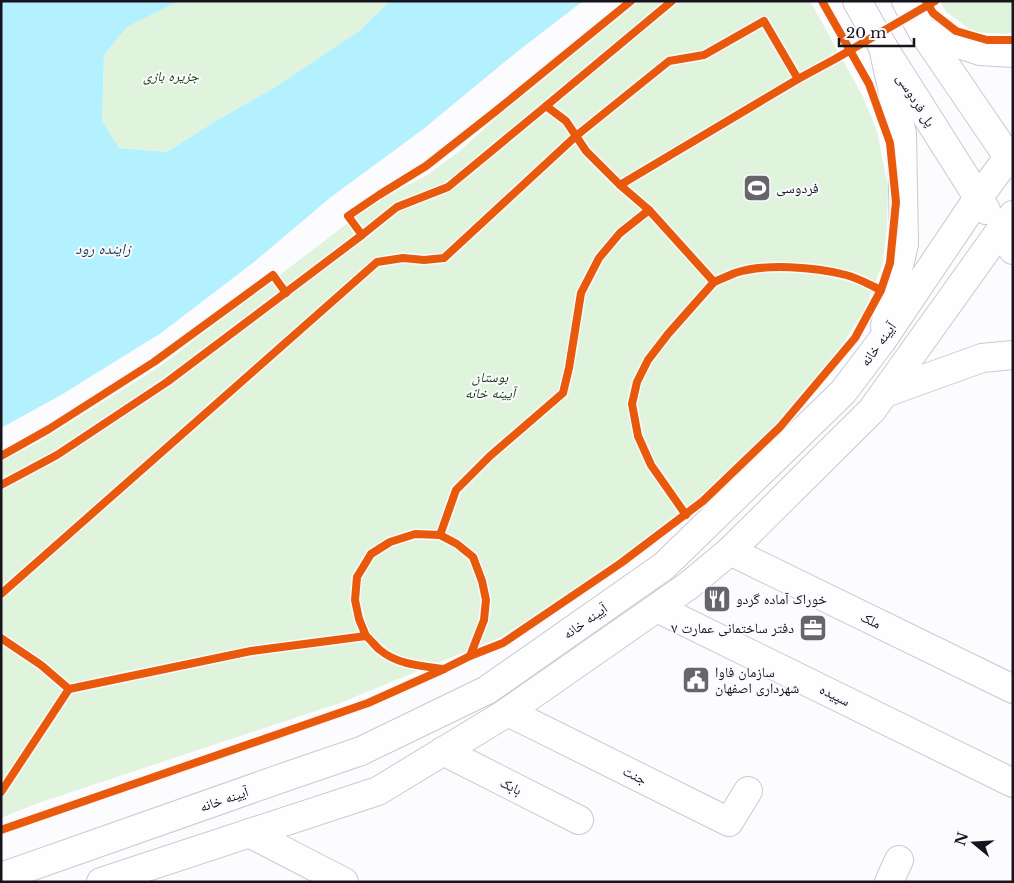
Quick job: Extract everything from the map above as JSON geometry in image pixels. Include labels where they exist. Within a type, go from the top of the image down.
[{"type":"main road","name":"پل فردوسی","points":[[857,1],[883,47],[978,198],[1008,232]]},
{"type":"main road","points":[[906,1],[924,32],[1011,158]]},
{"type":"main road","points":[[924,32],[980,51],[1013,53]]},
{"type":"main road","points":[[881,342],[904,244],[902,134],[883,47]]},
{"type":"main road","name":"آیینه خانه","points":[[1,877],[361,751],[487,690],[664,566],[843,392],[881,342],[978,198],[1011,158]]},
{"type":"main road","points":[[101,882],[378,791],[508,712],[688,586],[730,551],[872,410],[1008,232]]},
{"type":"main road","points":[[885,393],[982,358],[1013,355]]},
{"type":"main road","name":"ملک","points":[[730,551],[1013,689]]},
{"type":"main road","name":"سپیده","points":[[657,608],[1013,783]]},
{"type":"main road","name":"جنت","points":[[508,712],[729,822],[748,791]]},
{"type":"main road","name":"بابک","points":[[443,751],[579,820]]},
{"type":"main road","points":[[249,833],[311,874],[344,882]]},
{"type":"green space","name":"جزیره بازی","points":[[179,1],[390,1],[359,31],[274,88],[219,119],[167,152],[119,148],[102,121],[104,55],[127,27]]},
{"type":"green space","name":"بوستان آیینه خانه","points":[[638,1],[810,1],[862,95],[877,131],[888,188],[887,226],[883,263],[865,309],[833,359],[779,421],[693,504],[578,587],[501,637],[340,703],[35,804],[1,818],[1,461],[39,442],[159,367],[378,200],[426,176],[461,150],[506,109]]},
{"type":"green space","points":[[940,1],[1013,1],[1013,32],[1005,34],[974,32],[946,12]]},
{"type":"water","name":"زاینده رود","points":[[1,1],[179,1],[127,27],[104,55],[102,121],[119,148],[167,152],[219,119],[274,88],[359,31],[390,1],[583,1],[518,51],[422,130],[331,197],[254,262],[161,333],[61,395],[1,428]]},
{"type":"cycle path","points":[[1,485],[57,455],[167,382],[362,235],[348,216],[426,166],[631,1]]},
{"type":"cycle path","points":[[546,106],[672,1]]},
{"type":"cycle path","points":[[470,656],[503,643],[621,563],[703,501],[780,427],[855,338],[881,290],[890,263],[896,202],[890,143],[869,84],[822,1]]},
{"type":"cycle path","points":[[926,1],[933,13],[956,31],[987,40],[1013,40]]},
{"type":"cycle path","points":[[798,79],[935,1]]},
{"type":"cycle path","points":[[1,594],[377,262],[403,258],[424,260],[444,258],[576,136],[669,61],[704,55],[764,21],[798,79],[620,185]]},
{"type":"cycle path","points":[[362,235],[397,207],[448,187],[546,106],[566,121],[586,151],[620,185],[649,210],[714,282],[668,334],[648,360],[637,382],[632,404],[638,436],[651,465],[686,515]]},
{"type":"cycle path","points":[[1,638],[41,665],[69,689],[251,651],[366,636],[359,619],[355,600],[357,577],[371,554],[390,542],[415,534],[440,535],[456,490],[490,456],[563,393],[581,293],[599,258],[620,233],[649,210]]},
{"type":"cycle path","points":[[714,282],[747,270],[790,267],[846,275],[881,290]]},
{"type":"cycle path","points":[[1,456],[49,429],[154,362],[273,275],[286,293]]},
{"type":"cycle path","points":[[1,830],[368,703],[470,656],[484,620],[486,600],[482,581],[473,557],[457,544],[440,535]]},
{"type":"cycle path","points":[[366,636],[380,650],[394,659],[419,666],[444,669]]},
{"type":"cycle path","points":[[1,792],[69,689]]},
{"type":"place","name":"فردوسی","points":[[757,188]]},
{"type":"place","name":"خوراک آماده گردو","points":[[717,599]]},
{"type":"place","name":"دفتر ساختمانی عمارت ۷","points":[[813,628]]},
{"type":"place","name":"سازمان فاوا شهرداری اصفهان","points":[[696,680]]}]
